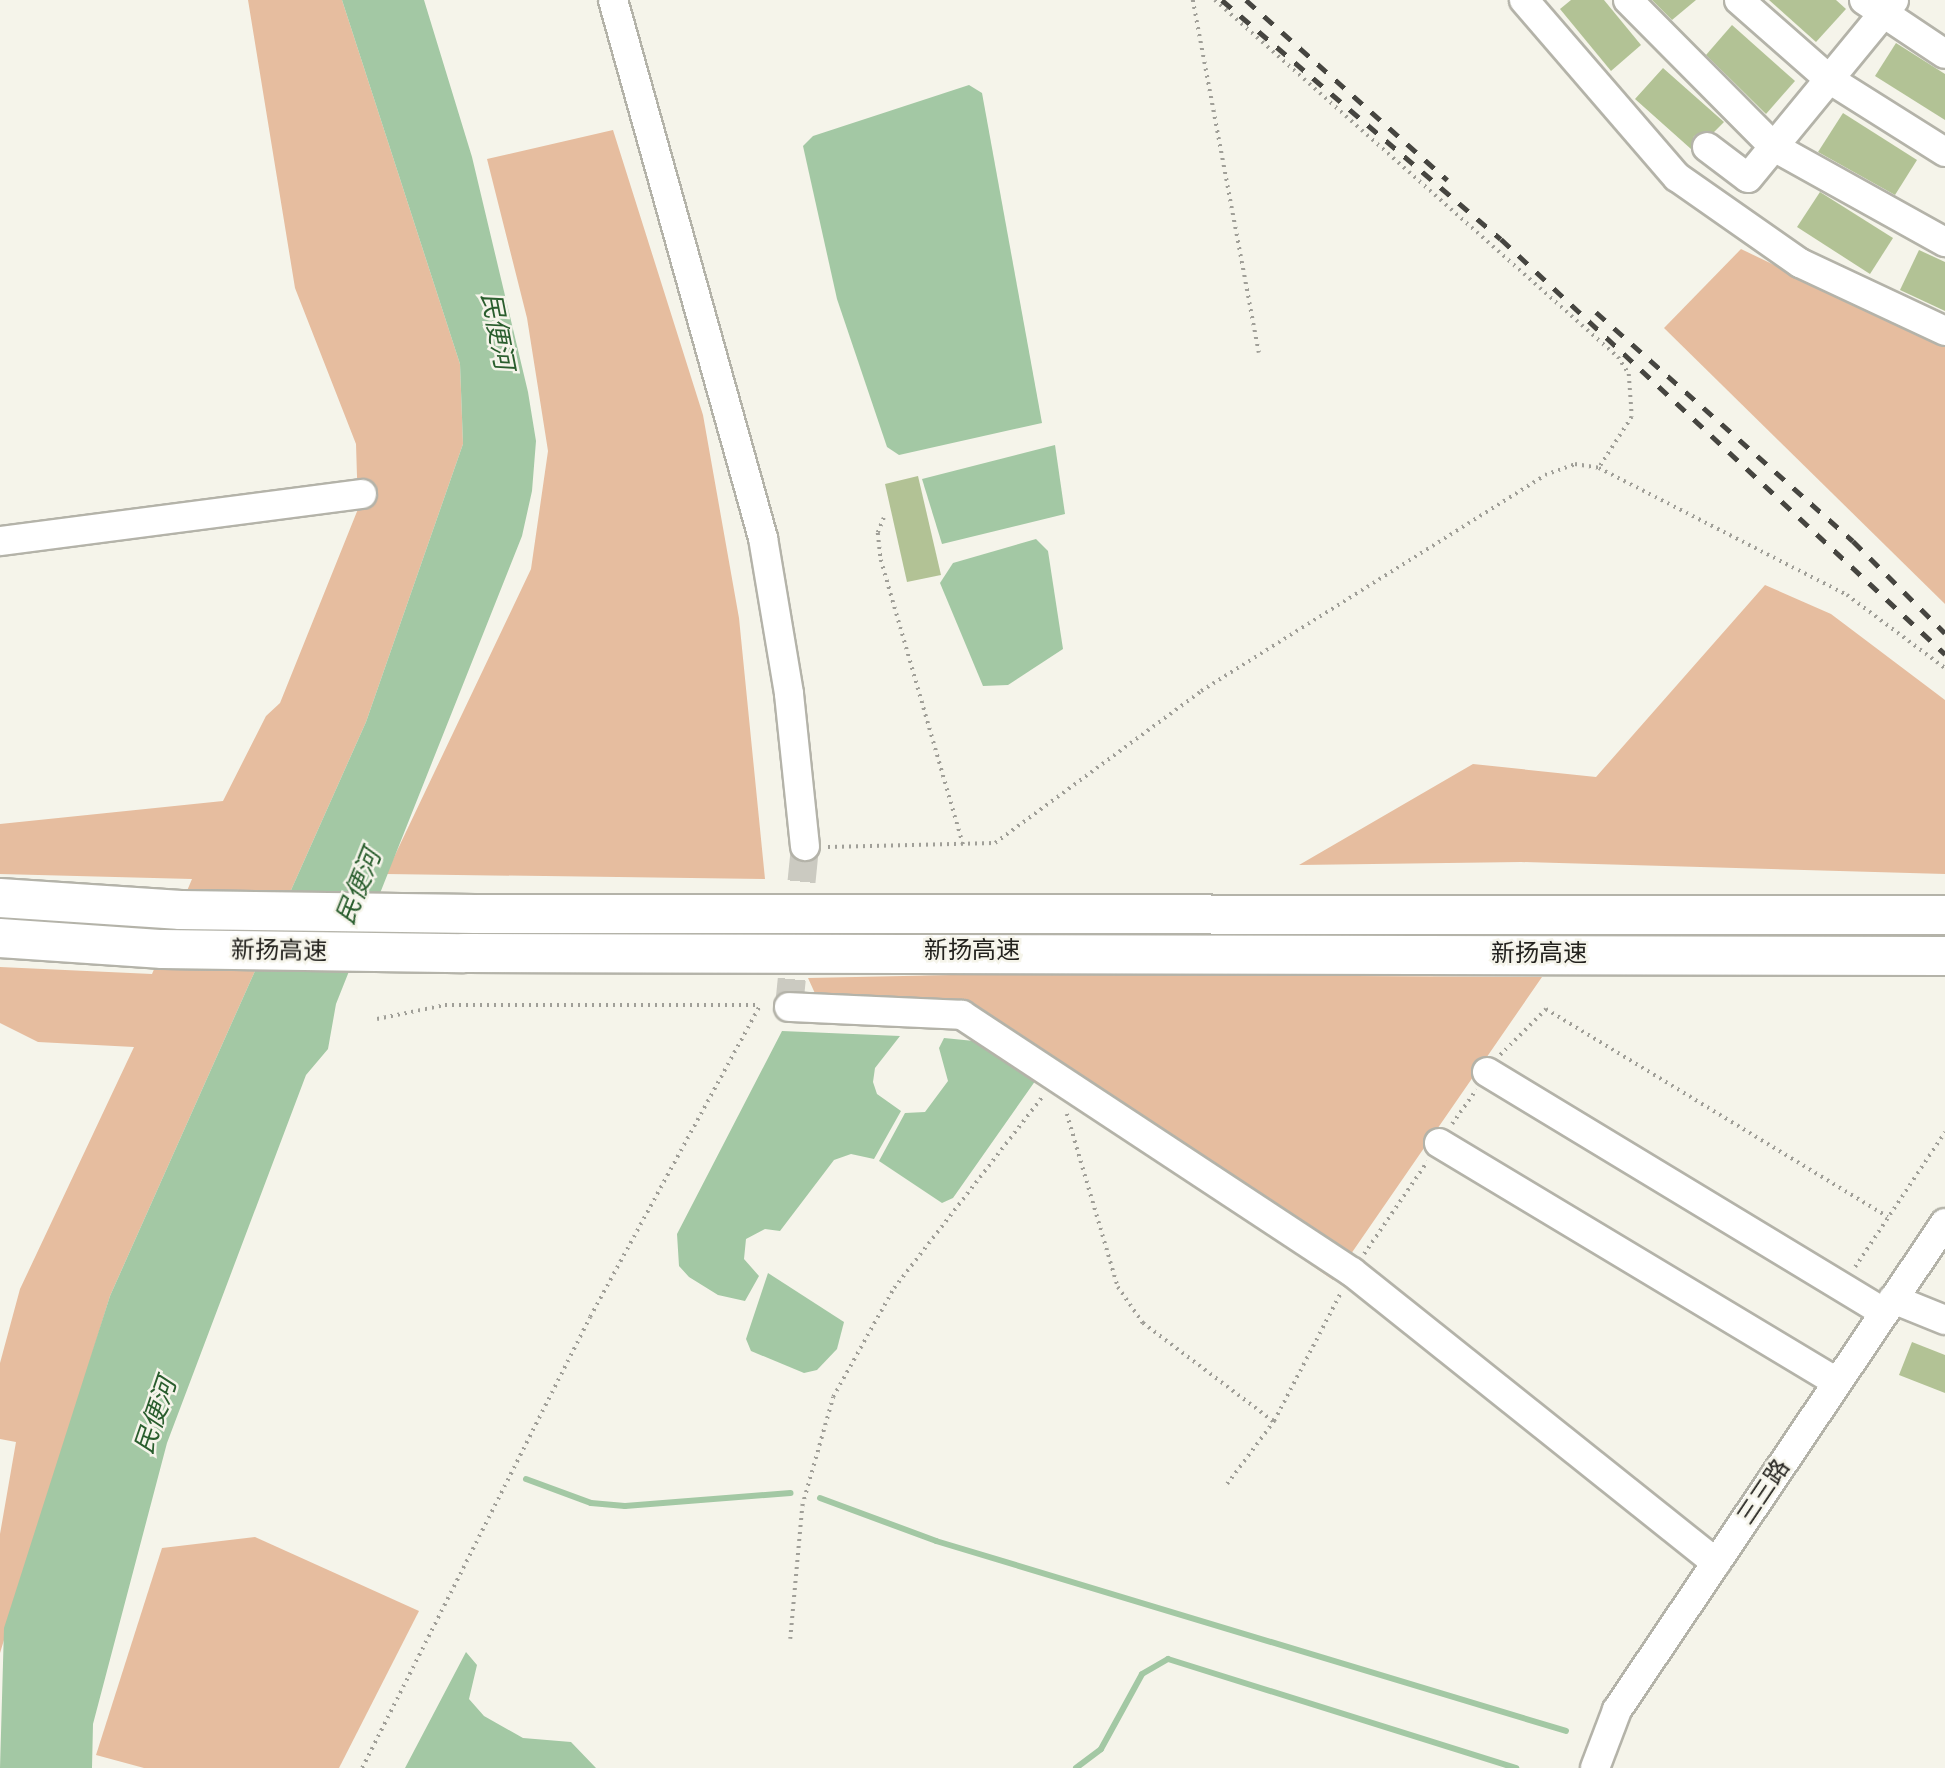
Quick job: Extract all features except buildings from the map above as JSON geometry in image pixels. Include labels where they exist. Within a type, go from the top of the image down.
[{"type":"highway","name":"新扬高速","points":[[0,898],[181,910],[475,914],[1945,915]]},
{"type":"highway","name":"新扬高速","points":[[0,938],[163,949],[464,953],[1945,956]]},
{"type":"street","points":[[613,0],[763,538],[789,694],[805,846]]},
{"type":"street","points":[[1524,0],[1677,177],[1800,263],[1945,331]]},
{"type":"street","points":[[1628,0],[1774,147],[1945,243]]},
{"type":"street","points":[[1739,0],[1829,79],[1945,152]]},
{"type":"street","points":[[1707,147],[1748,178],[1829,79],[1880,5],[1945,54]]},
{"type":"street","points":[[0,541],[362,494]]},
{"type":"street","points":[[789,1007],[962,1015],[1352,1272],[1716,1563]]},
{"type":"street","points":[[1488,1072],[1842,1287],[1889,1306],[1945,1320]]},
{"type":"street","points":[[1439,1143],[1837,1382]]},
{"type":"street","name":"三三路","points":[[1595,1768],[1617,1710],[1945,1223]]},
{"type":"path","points":[[1193,0],[1259,353]]},
{"type":"path","points":[[1215,0],[1618,357],[1629,374],[1632,417],[1622,442],[1599,468]]},
{"type":"path","points":[[805,846],[964,848],[995,843],[1201,691],[1545,475],[1574,464],[1599,468],[1847,595],[1945,668]]},
{"type":"path","points":[[884,518],[878,533],[880,560],[964,848]]},
{"type":"path","points":[[377,1019],[445,1005],[789,1007]]},
{"type":"path","points":[[362,1768],[590,1317],[760,1005]]},
{"type":"path","points":[[1057,1078],[1118,1287],[1143,1323],[1274,1421]]},
{"type":"path","points":[[790,1639],[802,1506],[833,1397],[894,1288],[1057,1078]]},
{"type":"path","points":[[1842,1287],[1945,1132]]},
{"type":"shaded area","points":[[248,0],[342,0],[460,364],[463,444],[366,722],[110,1296],[0,1653],[0,1534],[16,1442],[0,1439],[0,1363],[20,1289],[134,1047],[38,1042],[0,1023],[0,967],[152,974],[192,879],[0,874],[0,824],[223,801],[266,716],[280,703],[358,509],[356,444],[295,288]]},
{"type":"shaded area","points":[[613,130],[703,415],[739,618],[765,879],[386,874],[531,569],[548,451],[527,318],[487,159]]},
{"type":"shaded area","points":[[1741,249],[1945,347],[1945,604],[1664,328]]},
{"type":"shaded area","points":[[1765,585],[1831,614],[1945,700],[1945,874],[1521,862],[1299,865],[1473,764],[1596,777]]},
{"type":"shaded area","points":[[999,974],[1542,977],[1333,1280],[1057,1091],[969,1006],[818,1000],[808,978]]},
{"type":"shaded area","points":[[255,1537],[419,1611],[339,1768],[144,1768],[96,1755],[162,1548]]},
{"type":"water","name":"民便河","points":[[342,0],[424,0],[472,157],[528,392],[536,441],[532,491],[522,536],[336,1004],[328,1049],[306,1075],[167,1443],[93,1724],[92,1768],[0,1768],[4,1628],[110,1296],[366,722],[463,444],[460,364]]},
{"type":"water","points":[[969,85],[982,93],[1042,423],[899,455],[887,447],[837,299],[803,146],[813,136]]},
{"type":"water","points":[[1055,445],[1065,514],[942,544],[922,479]]},
{"type":"water","points":[[1036,539],[1048,551],[1063,649],[1008,685],[983,686],[940,583],[953,563]]},
{"type":"water","points":[[782,1031],[900,1036],[875,1068],[873,1082],[877,1094],[901,1111],[874,1159],[851,1154],[834,1160],[780,1231],[765,1229],[746,1239],[744,1259],[759,1276],[745,1301],[718,1295],[689,1277],[679,1266],[677,1234]]},
{"type":"water","points":[[944,1038],[984,1042],[1038,1077],[953,1198],[942,1203],[879,1161],[905,1113],[925,1112],[948,1081],[939,1048]]},
{"type":"water","points":[[768,1273],[844,1322],[837,1349],[817,1370],[804,1373],[751,1351],[746,1339]]},
{"type":"water","points":[[466,1652],[477,1665],[469,1699],[484,1716],[523,1738],[571,1742],[596,1768],[405,1768]]},
{"type":"waterway","points":[[526,1479],[591,1503],[625,1506],[790,1493]]},
{"type":"waterway","points":[[820,1498],[936,1541],[1566,1731]]},
{"type":"waterway","points":[[1076,1768],[1101,1749],[1142,1674],[1168,1659],[1516,1768]]},
{"type":"tunnel","points":[[789,1007],[805,846]]},
{"type":"railway","points":[[1222,0],[1501,239],[1945,654]]},
{"type":"railway","points":[[1246,0],[1447,180]]},
{"type":"railway","points":[[1596,312],[1853,541],[1945,633]]}]
